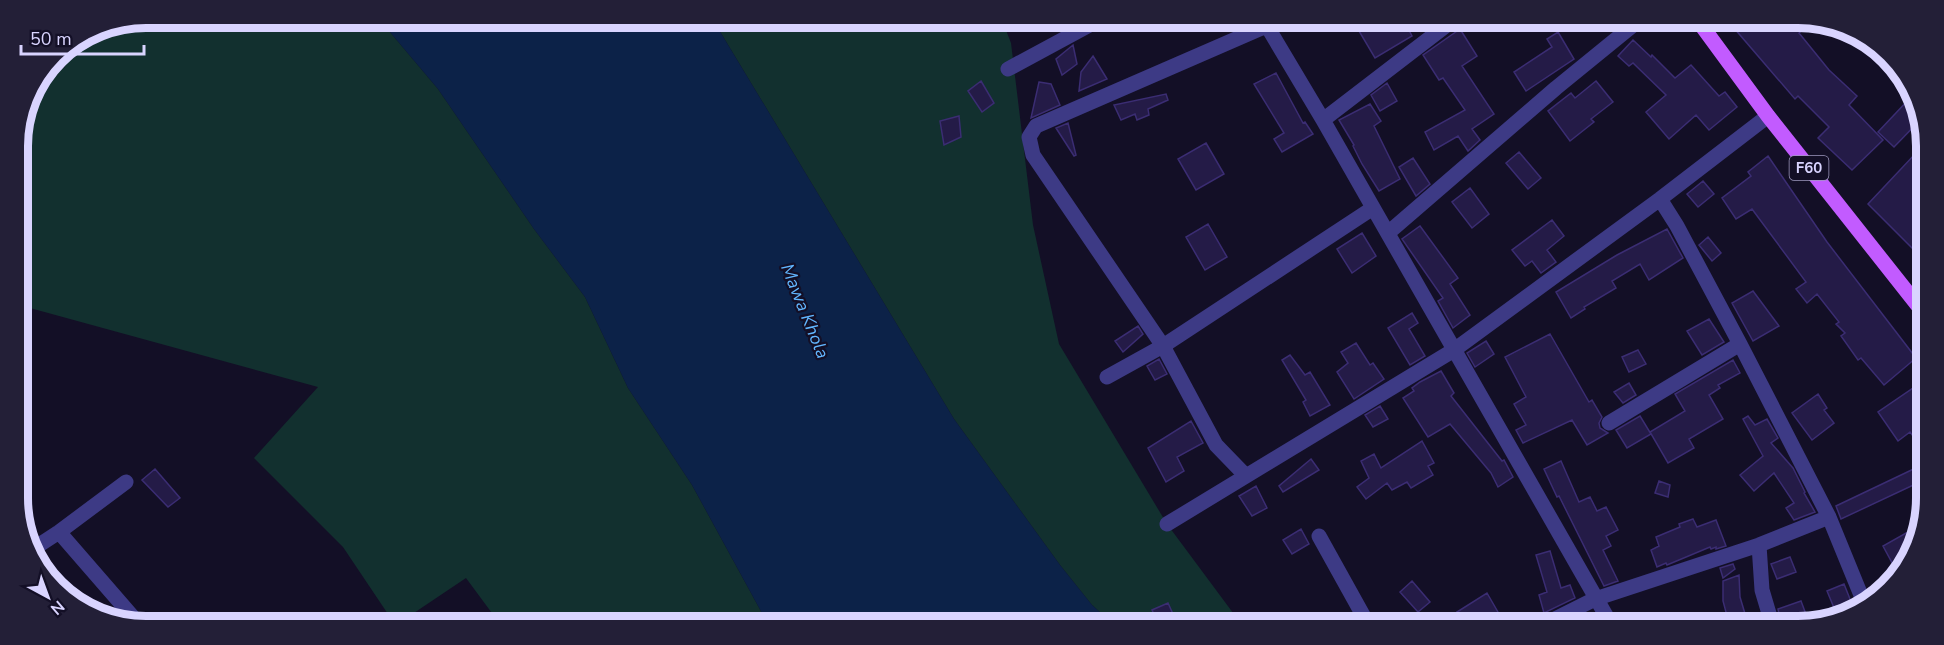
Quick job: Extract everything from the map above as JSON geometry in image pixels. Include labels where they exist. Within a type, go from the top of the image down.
[{"type":"main road","name":"F60","points":[[1703,28],[1768,116],[1916,303]]},
{"type":"street","points":[[1008,69],[1084,28]]},
{"type":"street","points":[[1246,476],[1216,445],[1163,346],[1033,155],[1029,137],[1036,126],[1254,28]]},
{"type":"street","points":[[1268,28],[1388,233],[1606,616]]},
{"type":"street","points":[[1323,120],[1443,28]]},
{"type":"street","points":[[1388,233],[1556,88],[1630,28]]},
{"type":"street","points":[[1167,524],[1454,350],[1660,199],[1768,116]]},
{"type":"street","points":[[1660,199],[1677,226],[1740,344],[1829,517],[1862,597]]},
{"type":"street","points":[[1107,377],[1163,346],[1373,208]]},
{"type":"street","points":[[1609,423],[1740,344]]},
{"type":"street","points":[[39,545],[126,482]]},
{"type":"street","points":[[1561,616],[1595,599],[1759,545],[1829,517]]},
{"type":"street","points":[[59,532],[131,615]]},
{"type":"street","points":[[1319,536],[1363,616]]},
{"type":"street","points":[[1759,545],[1762,590],[1770,616]]},
{"type":"green space","points":[[146,28],[387,28],[438,89],[534,229],[585,297],[628,388],[692,485],[764,616],[494,616],[466,578],[409,616],[389,616],[343,547],[254,458],[318,387],[29,308],[30,131],[37,101],[44,87],[55,73],[65,67],[63,63],[87,44],[108,35]]},
{"type":"green space","points":[[718,28],[1005,28],[1011,43],[1033,225],[1059,344],[1167,524],[1235,616],[1104,616],[1092,605],[1060,565],[954,419]]},
{"type":"water","name":"Mawa Khola","points":[[387,28],[718,28],[954,419],[1060,565],[1092,605],[1104,616],[764,616],[692,485],[628,388],[585,297],[534,229],[438,89]]},
{"type":"building","points":[[1364,28],[1408,28],[1412,36],[1375,58],[1359,31]]},
{"type":"building","points":[[1734,28],[1804,29],[1799,33],[1829,70],[1857,96],[1849,105],[1883,140],[1852,170],[1818,138],[1829,127],[1798,96],[1795,99]]},
{"type":"building","points":[[1460,29],[1477,56],[1462,66],[1494,114],[1472,129],[1480,140],[1468,151],[1458,136],[1434,150],[1425,132],[1465,110],[1443,78],[1439,80],[1423,55]]},
{"type":"building","points":[[1558,32],[1574,59],[1526,91],[1514,72],[1552,47],[1547,39]]},
{"type":"building","points":[[1633,40],[1675,78],[1691,65],[1719,96],[1725,92],[1737,107],[1709,130],[1696,115],[1669,139],[1646,112],[1666,95],[1633,63],[1629,66],[1618,56]]},
{"type":"building","points":[[1073,45],[1077,64],[1062,75],[1056,59]]},
{"type":"building","points":[[1093,56],[1107,79],[1079,91],[1081,72]]},
{"type":"building","points":[[1276,73],[1303,123],[1305,122],[1313,134],[1282,152],[1274,139],[1284,133],[1254,84]]},
{"type":"building","points":[[981,81],[994,103],[982,112],[968,91]]},
{"type":"building","points":[[1596,81],[1613,102],[1591,119],[1594,122],[1570,141],[1548,111],[1571,93],[1575,98]]},
{"type":"building","points":[[1039,82],[1051,84],[1060,105],[1031,118]]},
{"type":"building","points":[[1387,83],[1397,101],[1380,111],[1371,95]]},
{"type":"building","points":[[1166,94],[1168,100],[1148,109],[1149,115],[1137,120],[1135,114],[1121,120],[1114,105]]},
{"type":"building","points":[[1907,101],[1913,127],[1894,147],[1878,132]]},
{"type":"building","points":[[1370,104],[1381,121],[1374,126],[1400,179],[1379,191],[1339,120]]},
{"type":"building","points":[[959,116],[961,137],[944,145],[940,121]]},
{"type":"building","points":[[1068,123],[1076,155],[1074,156],[1056,128]]},
{"type":"building","points":[[1206,143],[1224,174],[1196,190],[1178,159]]},
{"type":"building","points":[[1519,152],[1541,178],[1528,189],[1506,163]]},
{"type":"building","points":[[1915,154],[1916,252],[1868,204]]},
{"type":"building","points":[[1768,156],[1827,242],[1916,358],[1884,385],[1861,358],[1858,360],[1841,336],[1845,333],[1836,324],[1839,322],[1817,294],[1807,303],[1796,289],[1806,282],[1752,209],[1736,219],[1722,198],[1751,176],[1748,172]]},
{"type":"building","points":[[1413,158],[1430,184],[1416,196],[1399,167]]},
{"type":"building","points":[[1703,181],[1714,194],[1698,207],[1687,194]]},
{"type":"building","points":[[1470,188],[1489,214],[1472,228],[1452,202]]},
{"type":"building","points":[[1552,220],[1564,236],[1547,250],[1556,262],[1541,273],[1532,261],[1525,266],[1512,250]]},
{"type":"building","points":[[1208,224],[1227,257],[1205,270],[1186,237]]},
{"type":"building","points":[[1420,226],[1458,278],[1450,284],[1470,315],[1453,328],[1438,301],[1443,298],[1402,239]]},
{"type":"building","points":[[1667,229],[1683,258],[1649,280],[1640,264],[1612,281],[1616,288],[1584,307],[1585,309],[1571,318],[1556,292],[1617,255]]},
{"type":"building","points":[[1362,233],[1376,256],[1352,273],[1337,249]]},
{"type":"building","points":[[1708,237],[1721,253],[1712,261],[1699,245]]},
{"type":"building","points":[[1753,291],[1779,326],[1753,341],[1732,303]]},
{"type":"building","points":[[1412,313],[1418,323],[1409,329],[1425,356],[1410,365],[1388,328]]},
{"type":"building","points":[[1709,319],[1724,342],[1702,355],[1687,331]]},
{"type":"building","points":[[1138,326],[1143,334],[1123,352],[1115,341]]},
{"type":"building","points":[[1550,334],[1589,402],[1592,400],[1602,417],[1599,423],[1600,428],[1608,433],[1587,445],[1572,420],[1523,443],[1516,430],[1526,425],[1514,404],[1526,397],[1505,357]]},
{"type":"building","points":[[1486,341],[1494,354],[1475,367],[1467,353]]},
{"type":"building","points":[[1356,343],[1370,365],[1373,363],[1384,379],[1354,399],[1337,372],[1348,363],[1341,352]]},
{"type":"building","points":[[1638,350],[1646,364],[1629,372],[1622,357]]},
{"type":"building","points":[[1290,355],[1305,375],[1310,372],[1330,405],[1310,416],[1303,402],[1306,400],[1282,360]]},
{"type":"building","points":[[1159,359],[1167,374],[1155,380],[1147,366]]},
{"type":"building","points":[[1733,360],[1740,373],[1718,385],[1720,388],[1709,395],[1723,419],[1689,439],[1694,448],[1668,463],[1650,432],[1685,411],[1675,394]]},
{"type":"building","points":[[1441,371],[1454,393],[1451,396],[1502,461],[1504,460],[1513,477],[1498,487],[1491,473],[1450,424],[1428,437],[1403,398],[1414,391],[1412,388],[1420,382]]},
{"type":"building","points":[[1629,383],[1636,395],[1623,403],[1614,392]]},
{"type":"building","points":[[1916,386],[1916,440],[1910,432],[1898,441],[1878,412]]},
{"type":"building","points":[[1818,394],[1827,408],[1824,410],[1834,423],[1812,440],[1792,413]]},
{"type":"building","points":[[1380,406],[1388,419],[1373,427],[1365,415]]},
{"type":"building","points":[[1640,416],[1651,434],[1627,448],[1616,430]]},
{"type":"building","points":[[1748,416],[1755,425],[1767,419],[1778,438],[1771,443],[1793,468],[1815,512],[1794,520],[1786,508],[1794,503],[1774,473],[1754,491],[1740,475],[1763,456],[1743,419]]},
{"type":"building","points":[[1191,421],[1203,443],[1177,457],[1184,471],[1166,482],[1148,448]]},
{"type":"building","points":[[1422,441],[1434,463],[1428,466],[1433,475],[1411,488],[1407,482],[1392,490],[1387,483],[1366,499],[1357,487],[1369,478],[1361,461],[1374,454],[1381,468]]},
{"type":"building","points":[[1311,459],[1319,470],[1283,492],[1279,486]]},
{"type":"building","points":[[1561,461],[1579,502],[1590,497],[1597,511],[1606,507],[1618,530],[1606,536],[1611,546],[1603,550],[1618,581],[1604,586],[1559,496],[1557,497],[1544,469]]},
{"type":"building","points":[[1916,468],[1916,484],[1841,519],[1836,506]]},
{"type":"building","points":[[155,469],[180,498],[168,507],[142,480]]},
{"type":"building","points":[[1659,481],[1670,485],[1668,497],[1655,493]]},
{"type":"building","points":[[1256,486],[1267,508],[1252,516],[1239,496]]},
{"type":"building","points":[[1693,519],[1697,527],[1716,520],[1726,546],[1716,549],[1716,547],[1711,549],[1710,547],[1657,567],[1651,550],[1659,546],[1656,537]]},
{"type":"building","points":[[1301,529],[1309,544],[1292,554],[1283,540]]},
{"type":"building","points":[[1911,530],[1907,544],[1894,566],[1883,546]]},
{"type":"building","points":[[1550,551],[1561,588],[1570,585],[1575,598],[1544,613],[1539,595],[1547,592],[1536,555]]},
{"type":"building","points":[[1790,557],[1796,572],[1777,579],[1771,564]]},
{"type":"building","points":[[1733,564],[1735,569],[1723,578],[1720,568]]},
{"type":"building","points":[[1739,575],[1740,597],[1746,616],[1727,616],[1723,601],[1723,581]]},
{"type":"building","points":[[1412,581],[1430,602],[1418,612],[1400,592]]},
{"type":"building","points":[[1844,584],[1852,604],[1835,610],[1827,591]]},
{"type":"building","points":[[1487,593],[1500,616],[1460,616],[1457,612]]},
{"type":"building","points":[[1801,601],[1807,616],[1780,616],[1778,609]]},
{"type":"building","points":[[1168,603],[1174,616],[1155,616],[1152,610]]}]
